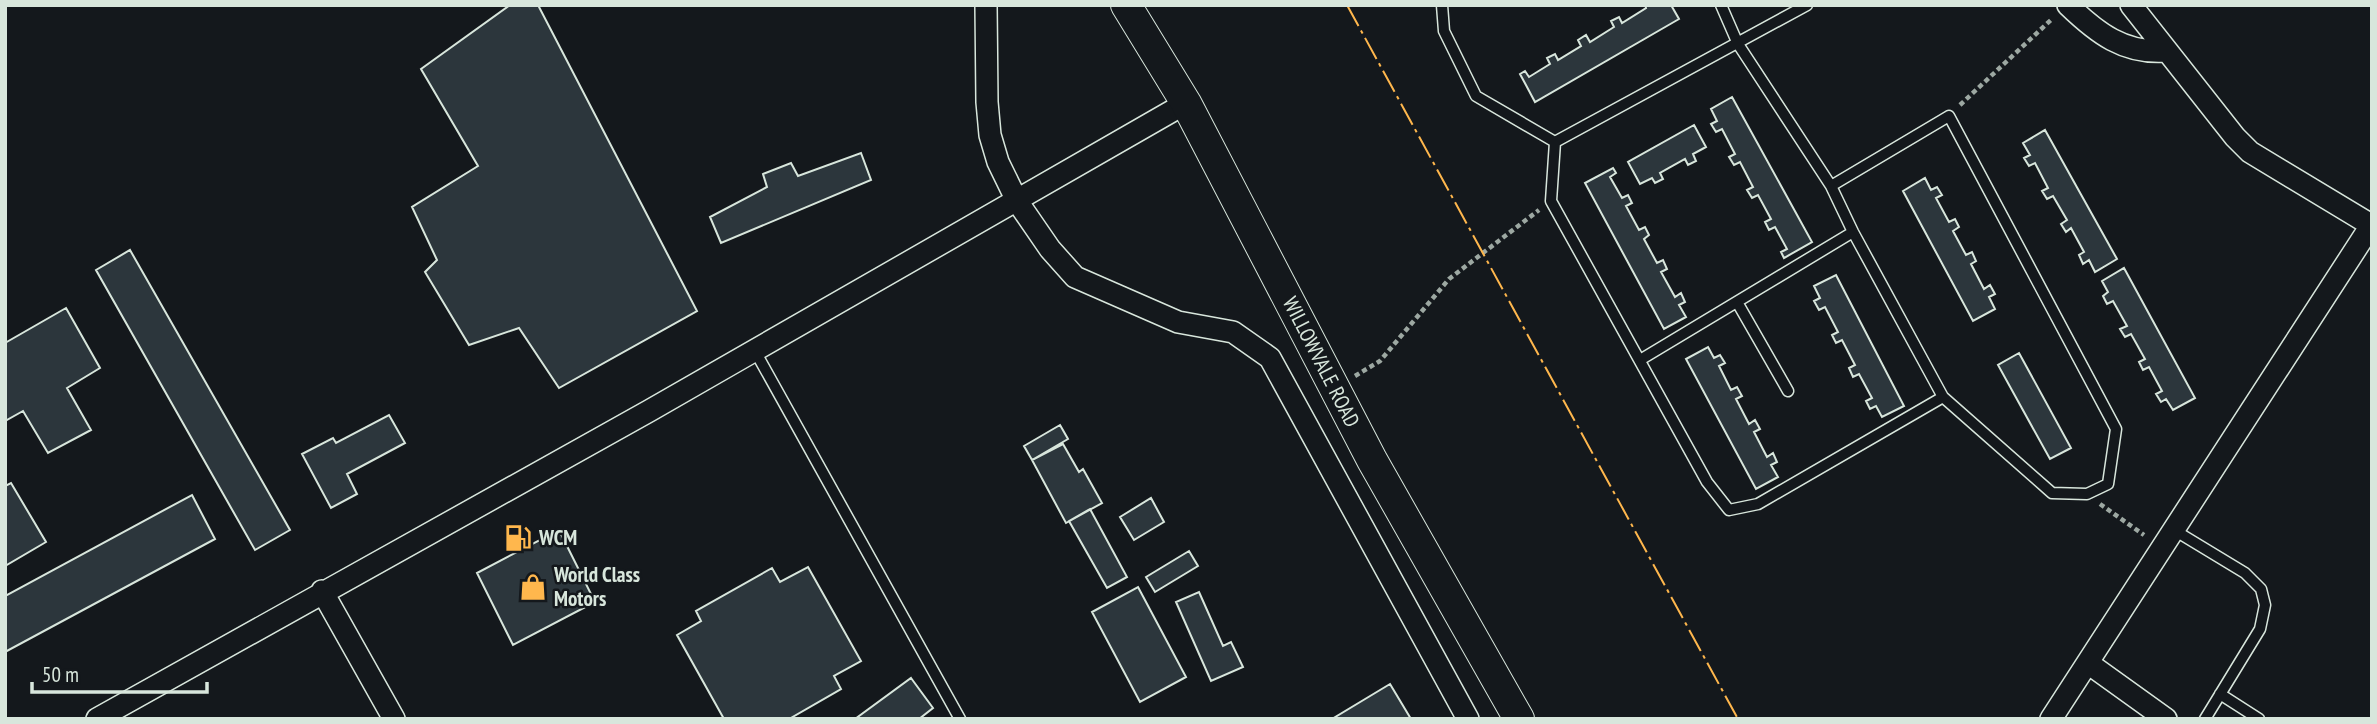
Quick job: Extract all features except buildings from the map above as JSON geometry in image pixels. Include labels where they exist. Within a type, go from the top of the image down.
[{"type":"main road","name":"WILLOWVALE ROAD","points":[[1126,5],[1186,103],[1372,460],[1519,719]]},
{"type":"street","points":[[986,5],[990,135],[998,162],[1034,228],[1074,277],[1178,322],[1233,332],[1270,358],[1468,719]]},
{"type":"street","points":[[2051,719],[2371,224],[2250,152],[2235,137],[2131,5]]},
{"type":"street","points":[[2062,10],[2134,50],[2166,51]]},
{"type":"street","points":[[96,719],[755,351],[1186,103]]},
{"type":"street","points":[[322,592],[394,719]]},
{"type":"street","points":[[2088,663],[2166,719]]},
{"type":"lane","points":[[1442,5],[1444,31],[1476,96],[1555,142]]},
{"type":"lane","points":[[1721,5],[1738,44],[1831,186],[1853,232],[1943,397],[2052,494],[2087,494],[2108,485],[2116,429],[1949,116],[1831,186]]},
{"type":"lane","points":[[1555,142],[1807,5]]},
{"type":"lane","points":[[1555,142],[1551,201],[1707,482],[1729,510],[1758,504],[1943,397]]},
{"type":"lane","points":[[1640,360],[1853,232]]},
{"type":"lane","points":[[1737,302],[1788,391]]},
{"type":"lane","points":[[755,351],[960,719]]},
{"type":"lane","points":[[2169,538],[2245,573],[2261,589],[2264,605],[2260,629],[2205,719]]},
{"type":"lane","points":[[2220,694],[2259,719]]},
{"type":"path","points":[[1949,116],[2062,10]]},
{"type":"path","points":[[1335,388],[1380,361],[1449,279],[1551,201]]},
{"type":"path","points":[[2087,494],[2169,538]]},
{"type":"power","points":[[1347,5],[1738,719]]},
{"type":"place","name":"WCM","points":[[518,538]]},
{"type":"place","name":"World Class Motors","points":[[533,587]]}]
